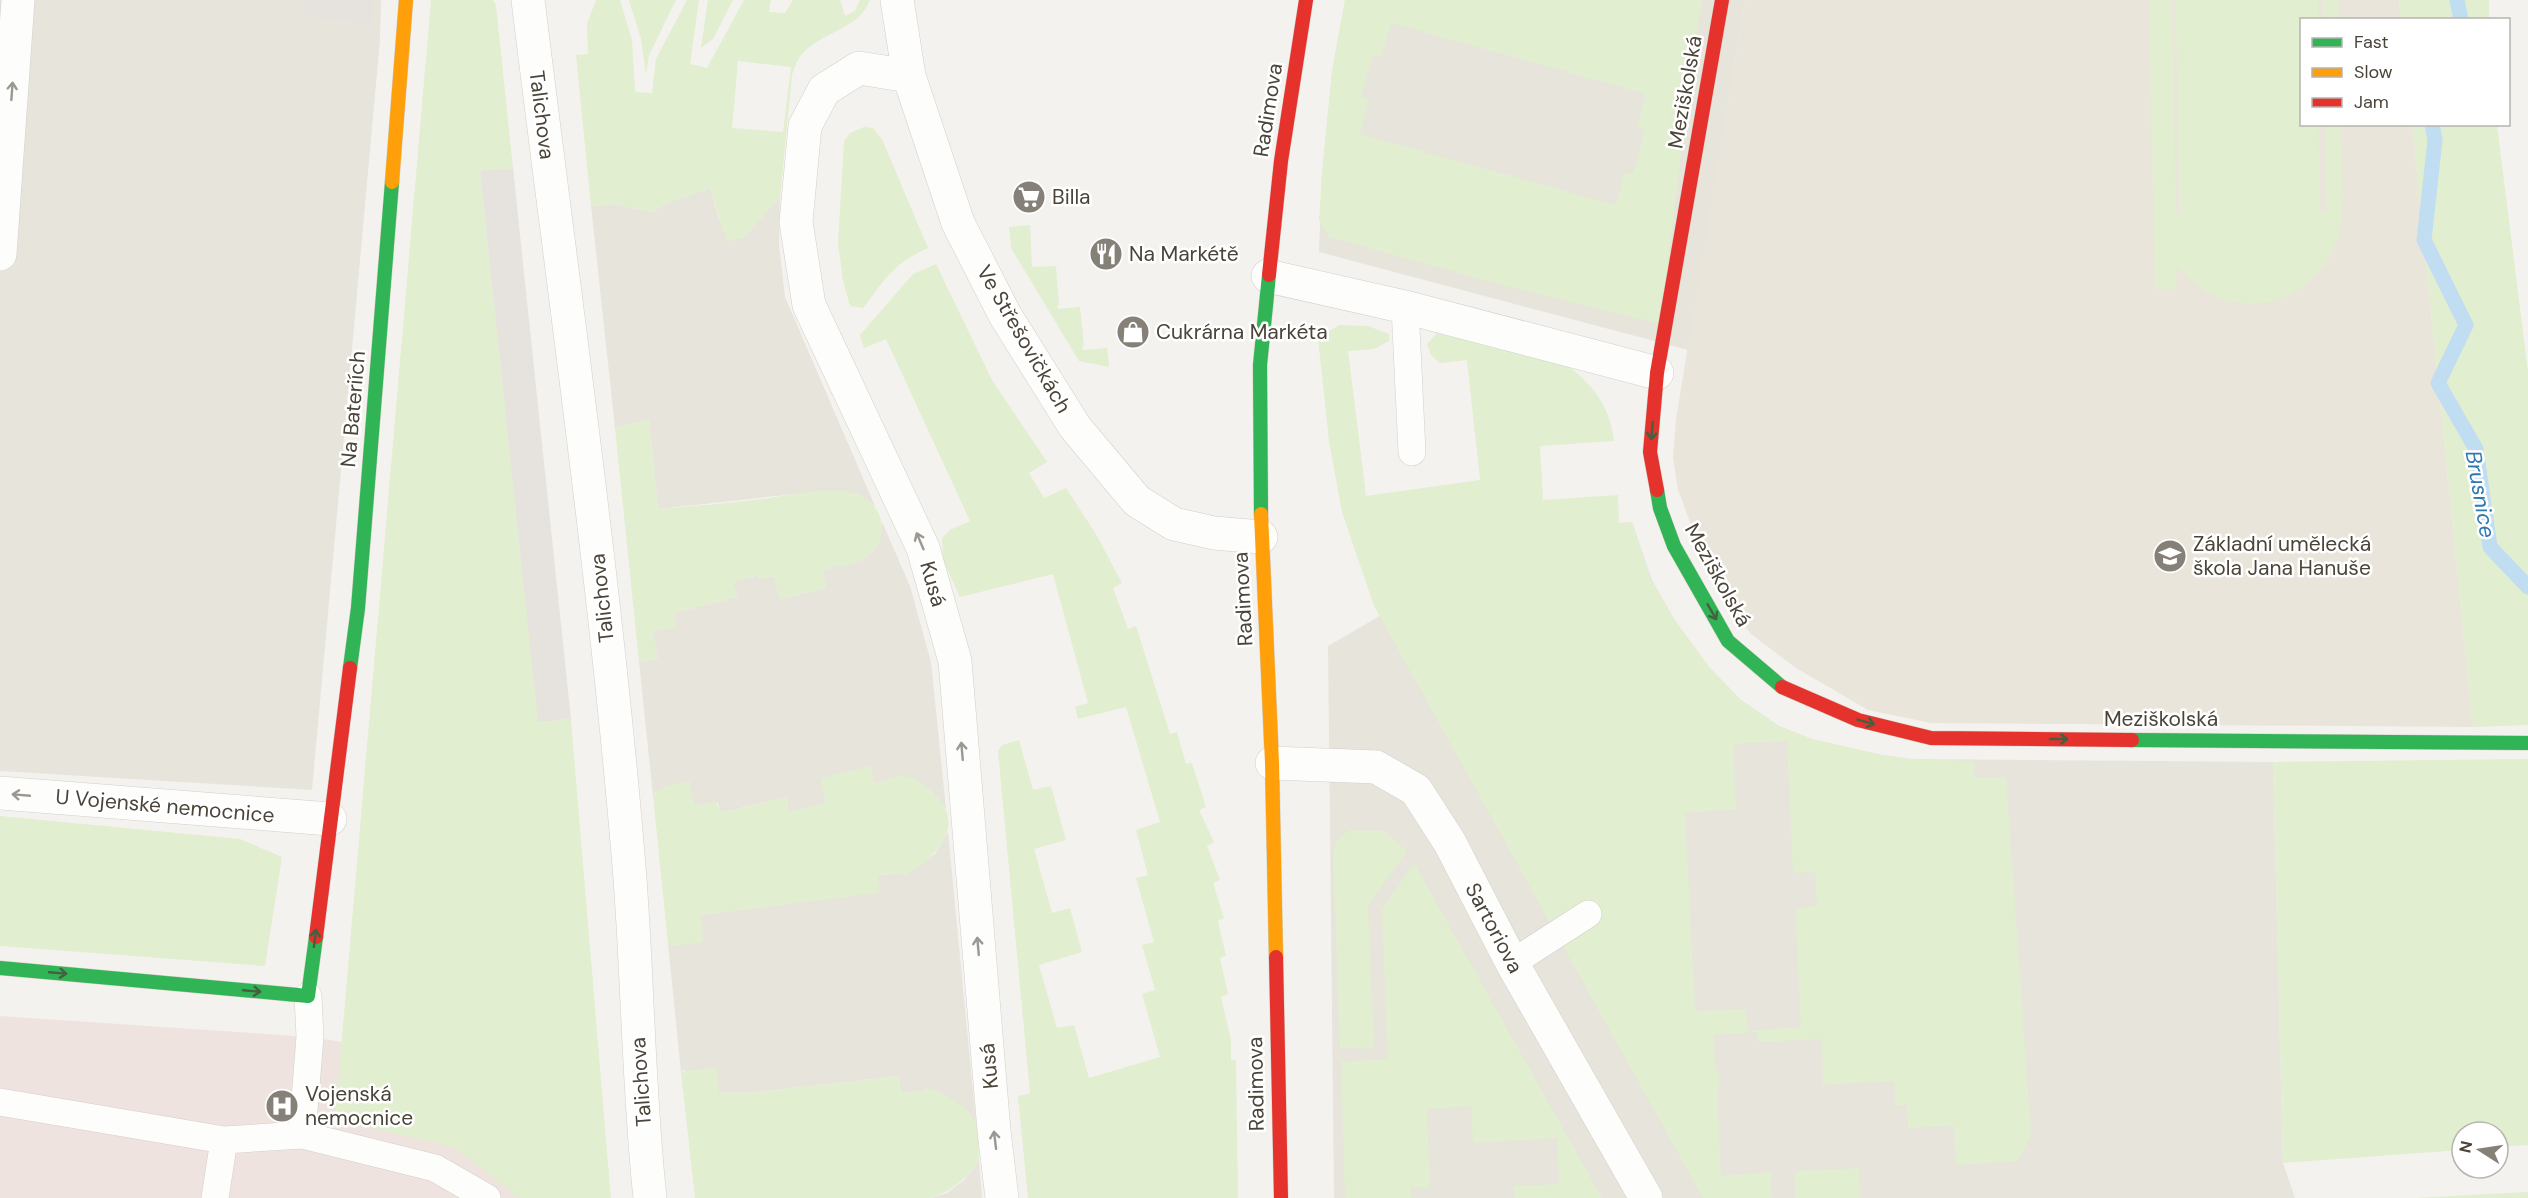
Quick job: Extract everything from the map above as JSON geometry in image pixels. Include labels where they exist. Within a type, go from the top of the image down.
[{"type":"street","points":[[0,254],[18,0]]},
{"type":"street","name":"Na Bateriích","points":[[330,819],[358,608],[406,0]]},
{"type":"street","name":"Talichova","points":[[528,0],[602,590],[629,868],[637,1036],[650,1198]]},
{"type":"street","name":"Ve Střešovičkách","points":[[897,0],[909,76],[958,222],[1005,315],[1076,427],[1137,501],[1174,524],[1214,533],[1261,537]]},
{"type":"street","name":"Radimova","points":[[1281,1198],[1272,763],[1261,537],[1260,356],[1281,161],[1306,0]]},
{"type":"street","name":"Meziškolská","points":[[1722,0],[1657,373],[1650,452],[1660,508],[1674,546],[1728,641],[1785,690],[1858,720],[1931,738],[2528,743]]},
{"type":"street","name":"Kusá","points":[[909,76],[859,68],[824,90],[805,126],[796,222],[809,305],[923,548],[955,661],[992,1108],[1002,1198]]},
{"type":"street","points":[[1268,276],[1405,307],[1657,373]]},
{"type":"street","name":"Sartoriova","points":[[1272,763],[1376,767],[1416,790],[1450,843],[1512,963],[1646,1198]]},
{"type":"street","name":"U Vojenské nemocnice","points":[[0,793],[330,819]]},
{"type":"street","points":[[0,968],[308,996],[330,819]]},
{"type":"lane","points":[[1405,307],[1412,452]]},
{"type":"lane","points":[[1512,963],[1588,914]]},
{"type":"lane","points":[[302,1135],[310,1037],[308,996]]},
{"type":"lane","points":[[0,1102],[224,1140],[302,1135],[435,1168],[487,1198]]},
{"type":"lane","points":[[215,1198],[224,1140]]},
{"type":"shaded area","points":[[0,0],[381,0],[380,40],[312,790],[0,771]]},
{"type":"shaded area","points":[[306,0],[374,0],[373,23],[304,17]]},
{"type":"shaded area","points":[[1345,0],[1745,0],[1688,350],[1319,252],[1322,174],[1332,72]]},
{"type":"shaded area","points":[[1745,0],[2399,0],[2401,18],[2300,18],[2300,126],[2412,126],[2473,727],[1931,723],[1868,710],[1796,668],[1751,634],[1725,600],[1703,557],[1678,490],[1673,458],[1676,419]]},
{"type":"shaded area","points":[[513,168],[571,719],[538,722],[480,171]]},
{"type":"shaded area","points":[[710,188],[719,219],[743,238],[780,197],[779,245],[785,297],[875,506],[860,495],[840,491],[658,509],[649,420],[615,428],[591,206],[615,204],[653,212],[666,203]]},
{"type":"shaded area","points":[[882,522],[910,586],[931,662],[946,809],[932,792],[897,777],[875,784],[870,767],[821,779],[826,803],[789,813],[786,797],[720,813],[718,803],[694,806],[689,781],[655,792],[653,796],[639,662],[658,658],[652,632],[676,624],[673,613],[737,597],[733,582],[759,575],[760,579],[774,576],[780,599],[826,588],[822,570],[861,560],[880,540]]},
{"type":"shaded area","points":[[1632,522],[1652,580],[1674,619],[1709,667],[1741,700],[1779,726],[1812,739],[1882,755],[1912,759],[2273,762],[2283,1163],[2295,1198],[1334,1198],[1328,646],[1519,535]]},
{"type":"shaded area","points":[[948,832],[976,1123],[963,1108],[925,1088],[925,1091],[901,1093],[899,1076],[740,1094],[740,1092],[719,1093],[684,1070],[681,1072],[668,944],[671,945],[701,915],[879,892],[877,875],[903,873],[935,854]]},
{"type":"shaded area","name":"Vojenská nemocnice","points":[[0,1016],[310,1037],[533,1072],[604,1198],[0,1198]]},
{"type":"shaded area","points":[[979,1161],[982,1198],[930,1198],[947,1193],[964,1180]]},
{"type":"green space","points":[[431,0],[493,0],[496,5],[513,168],[480,172],[539,722],[571,719],[611,1198],[519,1198],[455,1148],[335,1119]]},
{"type":"green space","points":[[596,0],[620,0],[632,40],[635,92],[652,93],[656,59],[687,0],[699,0],[690,64],[707,68],[744,0],[771,0],[769,12],[785,13],[793,0],[840,0],[845,16],[855,11],[860,0],[870,0],[865,10],[857,18],[807,49],[799,59],[792,75],[780,197],[743,238],[727,242],[710,188],[666,203],[653,212],[615,204],[591,206],[576,55],[588,54],[587,24]],"holes":[[[738,61],[791,67],[783,132],[732,128]]]},
{"type":"green space","points":[[629,0],[676,0],[649,55],[646,75],[641,39]]},
{"type":"green space","points":[[708,0],[733,0],[713,39],[701,48]]},
{"type":"green space","points":[[1345,0],[1702,0],[1690,75],[1661,324],[1502,285],[1329,237],[1319,220],[1332,72]],"holes":[[[1391,23],[1646,94],[1637,127],[1645,130],[1633,174],[1625,172],[1616,205],[1360,134],[1369,100],[1361,97],[1373,55],[1381,57]]]},
{"type":"green space","points":[[2149,0],[2172,0],[2176,214],[2179,213],[2176,0],[2319,0],[2319,18],[2300,18],[2300,126],[2319,126],[2320,212],[2327,212],[2325,126],[2340,126],[2342,212],[2337,239],[2330,257],[2319,273],[2305,285],[2289,295],[2272,301],[2253,304],[2235,302],[2216,296],[2190,279],[2177,265],[2176,289],[2155,289]]},
{"type":"green space","points":[[2323,0],[2338,0],[2339,18],[2323,18]]},
{"type":"green space","points":[[2399,0],[2489,0],[2489,18],[2401,18]]},
{"type":"green space","points":[[2412,126],[2497,126],[2528,372],[2528,725],[2473,727]]},
{"type":"green space","points":[[864,127],[873,128],[882,139],[928,248],[898,266],[863,308],[850,306],[843,281],[838,243],[844,141],[850,133]]},
{"type":"green space","points":[[1030,225],[1032,267],[1056,266],[1058,309],[1080,307],[1083,350],[1107,348],[1109,367],[1079,361],[1011,248],[1009,227]]},
{"type":"green space","points":[[936,264],[992,380],[1047,462],[1029,473],[1044,498],[1066,488],[1096,534],[1122,583],[1113,588],[1128,629],[1136,626],[1170,734],[1177,732],[1186,764],[1192,763],[1206,807],[1199,810],[1214,842],[1207,846],[1220,880],[1213,883],[1224,918],[1218,921],[1226,956],[1220,958],[1228,994],[1221,997],[1231,1040],[1231,1060],[1236,1060],[1238,1198],[1028,1198],[1018,1096],[1030,1093],[998,751],[1002,745],[1019,740],[1033,790],[1051,786],[1066,840],[1034,849],[1052,913],[1070,908],[1082,952],[1039,965],[1057,1028],[1074,1025],[1089,1078],[1160,1057],[1142,994],[1155,990],[1142,945],[1154,942],[1136,878],[1148,875],[1136,830],[1160,822],[1126,707],[1078,719],[1075,707],[1088,703],[1053,574],[960,597],[943,560],[942,538],[950,530],[970,521],[886,339],[864,348],[860,335],[913,274]]},
{"type":"green space","points":[[1339,325],[1368,326],[1389,334],[1389,341],[1374,349],[1348,351],[1366,496],[1480,480],[1467,360],[1440,363],[1431,355],[1427,344],[1437,333],[1569,367],[1594,390],[1600,399],[1609,418],[1614,441],[1540,446],[1543,500],[1618,495],[1619,523],[1632,522],[1651,580],[1674,619],[1709,667],[1741,700],[1779,726],[1812,739],[1882,755],[1912,759],[1974,761],[1974,777],[2006,777],[2031,1136],[2018,1161],[1956,1165],[1954,1126],[1908,1128],[1907,1105],[1895,1105],[1894,1081],[1823,1085],[1822,1039],[1758,1042],[1757,1032],[1714,1035],[1715,1066],[1720,1080],[1717,1095],[1721,1176],[1771,1172],[1772,1198],[1703,1198],[1374,606],[1342,512],[1329,441],[1318,338]],"holes":[[[1787,741],[1793,873],[1815,872],[1817,906],[1795,908],[1801,1027],[1748,1031],[1746,1009],[1695,1011],[1685,813],[1736,809],[1733,744]]]},
{"type":"green space","points":[[649,420],[658,509],[811,492],[848,492],[859,495],[870,502],[881,519],[882,533],[876,548],[863,559],[822,570],[826,588],[780,599],[774,576],[760,580],[759,575],[733,582],[737,597],[673,613],[676,624],[674,628],[652,632],[658,658],[639,662],[615,428]]},
{"type":"green space","points":[[2528,759],[2528,1145],[2510,1146],[2510,1120],[2450,1120],[2450,1151],[2283,1163],[2273,762]]},
{"type":"green space","points":[[870,766],[875,784],[898,776],[908,777],[923,785],[941,802],[947,814],[948,827],[945,838],[927,859],[903,876],[902,873],[878,875],[879,893],[701,915],[703,942],[671,946],[668,944],[653,796],[656,792],[689,781],[695,806],[715,801],[721,813],[786,797],[789,812],[826,803],[820,779]]},
{"type":"green space","points":[[0,816],[240,839],[282,857],[265,966],[0,946]]},
{"type":"green space","points":[[1350,830],[1384,831],[1407,851],[1368,906],[1374,1047],[1340,1049],[1333,855],[1336,841]]},
{"type":"green space","points":[[1414,863],[1602,1198],[1515,1198],[1514,1186],[1559,1184],[1557,1138],[1473,1143],[1471,1106],[1427,1109],[1430,1187],[1411,1187],[1411,1198],[1345,1198],[1341,1062],[1388,1059],[1382,910]]},
{"type":"green space","points":[[716,1067],[719,1093],[741,1092],[741,1094],[899,1076],[901,1093],[925,1091],[924,1087],[947,1096],[966,1109],[977,1126],[979,1161],[957,1184],[930,1198],[695,1198],[681,1072]]},
{"type":"green space","points":[[1859,1168],[1860,1198],[1795,1198],[1795,1171]]},
{"type":"green space","points":[[2528,1192],[2528,1198],[2415,1198]]},
{"type":"waterway","name":"Brusnice","points":[[2457,0],[2461,18]]},
{"type":"waterway","name":"Brusnice","points":[[2432,126],[2435,140],[2424,240],[2466,325],[2438,383],[2476,449],[2490,547],[2528,587]]},
{"type":"traffic: fast","points":[[350,668],[358,608],[392,182]]},
{"type":"traffic: fast","points":[[1261,514],[1260,365],[1269,275]]},
{"type":"traffic: fast","points":[[1657,490],[1660,508],[1674,546],[1728,641],[1782,687]]},
{"type":"traffic: fast","points":[[2132,740],[2528,743]]},
{"type":"traffic: fast","points":[[0,968],[308,996],[316,937]]},
{"type":"traffic: slow","points":[[392,182],[406,0]]},
{"type":"traffic: slow","points":[[1261,514],[1272,763],[1276,957]]},
{"type":"traffic: jam","points":[[1269,275],[1281,161],[1306,0]]},
{"type":"traffic: jam","points":[[1657,490],[1650,452],[1657,373],[1722,0]]},
{"type":"traffic: jam","points":[[316,937],[350,668]]},
{"type":"traffic: jam","points":[[1782,687],[1858,720],[1931,738],[2132,740]]},
{"type":"traffic: jam","points":[[1276,957],[1281,1198]]},
{"type":"place","name":"Billa","points":[[1029,197]]},
{"type":"place","name":"Na Markétě","points":[[1106,254]]},
{"type":"place","name":"Cukrárna Markéta","points":[[1133,332]]},
{"type":"place","name":"Základní umělecká škola Jana Hanuše","points":[[2170,556]]},
{"type":"place","name":"Vojenská nemocnice","points":[[282,1106]]}]
